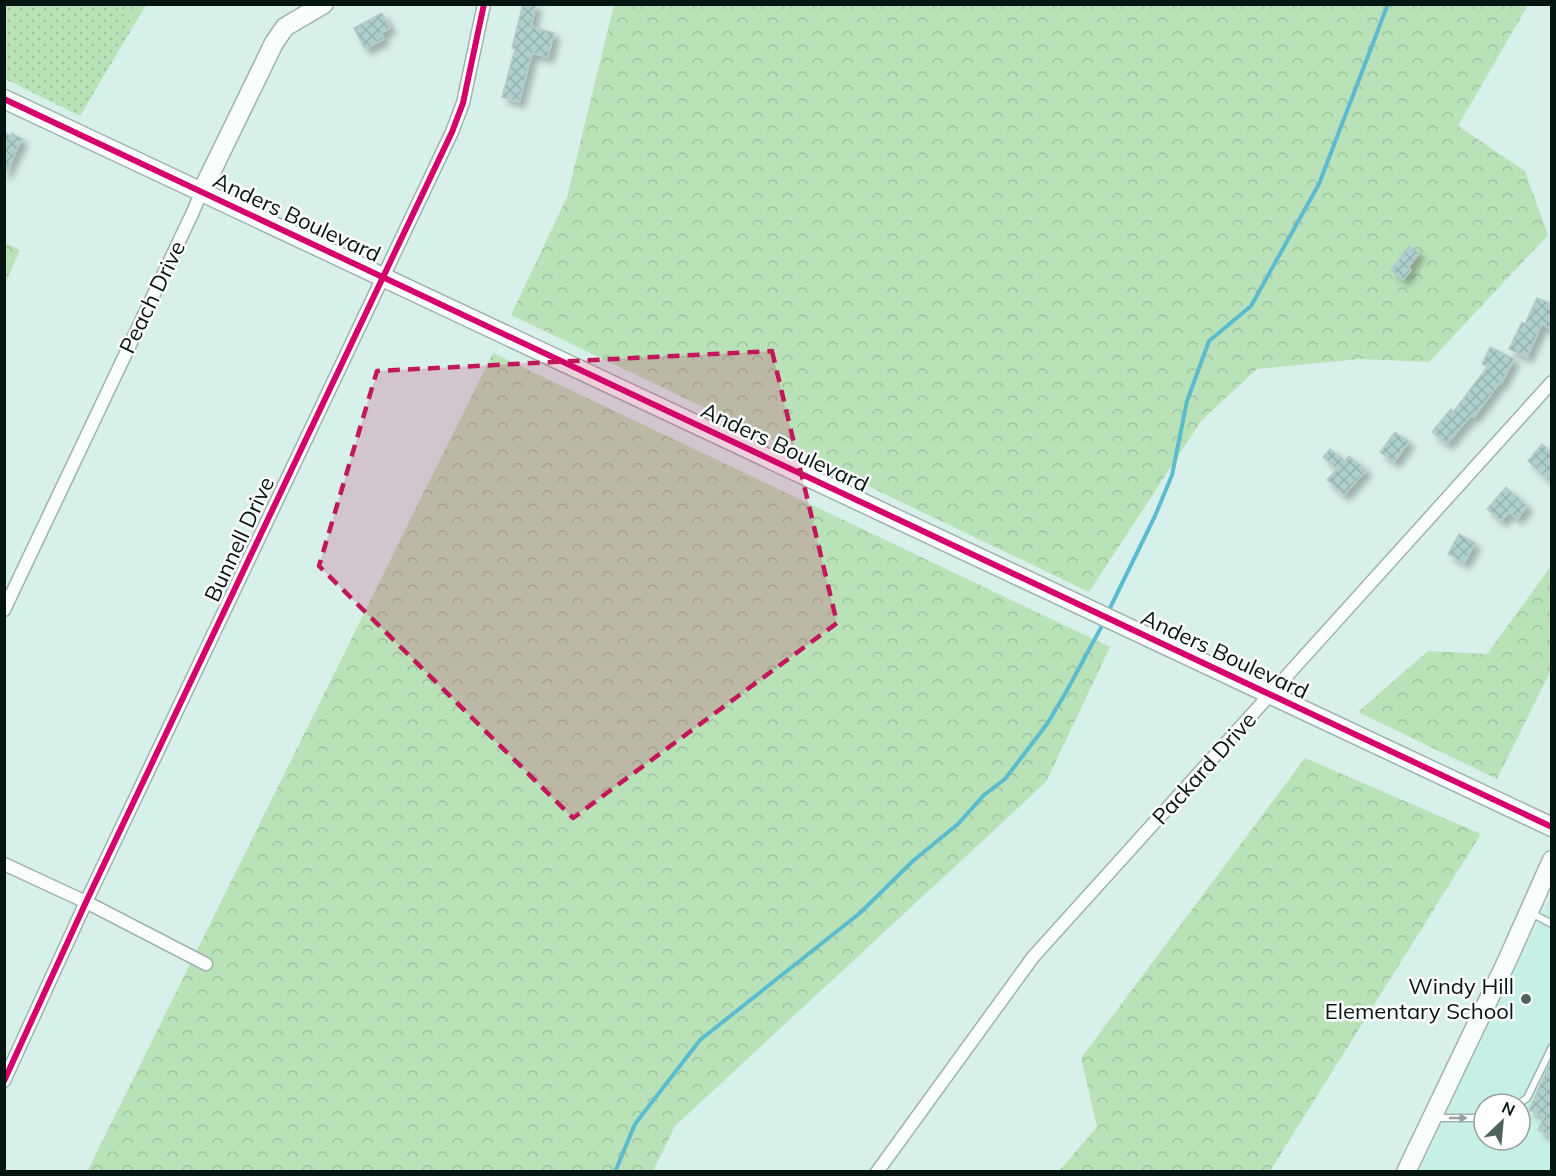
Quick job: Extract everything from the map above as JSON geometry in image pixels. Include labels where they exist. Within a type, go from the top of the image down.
[{"type":"street","name":"Peach Drive","points":[[4,610],[274,43],[285,27],[324,4]]},
{"type":"street","name":"Bunnell Drive","points":[[4,1081],[86,902],[452,132],[465,93],[484,4]]},
{"type":"street","name":"Anders Boulevard","points":[[4,99],[1551,827]]},
{"type":"street","name":"Packard Drive","points":[[877,1172],[1033,957],[1551,382]]},
{"type":"street","points":[[1406,1172],[1507,961],[1551,860]]},
{"type":"street","points":[[4,864],[86,902],[206,964]]},
{"type":"lane","points":[[1528,911],[1551,924]]},
{"type":"lane","points":[[1530,1092],[1551,1047]]},
{"type":"lane","points":[[1431,1118],[1472,1118]]},
{"type":"highlighted area","points":[[772,351],[837,623],[573,818],[319,566],[377,371]]},
{"type":"shaded area","name":"Windy Hill Elementary School","points":[[1551,894],[1551,1171],[1419,1171]]},
{"type":"green space","points":[[4,5],[146,5],[80,116],[5,79]]},
{"type":"green space","points":[[114,5],[146,5],[134,25]]},
{"type":"green space","points":[[614,5],[1528,5],[1458,126],[1525,171],[1548,235],[1429,362],[1360,359],[1257,369],[1201,421],[1089,592],[511,315],[567,197]]},
{"type":"green space","points":[[5,243],[20,250],[5,284]]},
{"type":"green space","points":[[493,353],[1110,647],[1046,782],[675,1126],[653,1171],[87,1172]]},
{"type":"green space","points":[[1551,566],[1551,670],[1497,779],[1358,712],[1428,651],[1487,654]]},
{"type":"green space","points":[[1305,758],[1481,834],[1270,1171],[1059,1171],[1097,1127],[1081,1058]]},
{"type":"building","points":[[523,4],[536,4],[531,27],[554,33],[548,57],[532,53],[519,102],[502,97],[515,49],[512,48]]},
{"type":"building","points":[[382,13],[390,28],[381,33],[384,39],[365,49],[354,28]]},
{"type":"building","points":[[4,133],[11,136],[12,133],[22,139],[4,176]]},
{"type":"building","points":[[1409,246],[1419,253],[1408,268],[1411,270],[1403,280],[1391,270]]},
{"type":"building","points":[[1537,298],[1551,304],[1551,329],[1542,324],[1527,357],[1509,349],[1522,322],[1525,324]]},
{"type":"building","points":[[1490,347],[1514,359],[1501,384],[1499,383],[1474,417],[1471,415],[1447,444],[1432,432],[1451,409],[1454,411],[1488,366],[1482,364]]},
{"type":"building","points":[[1395,432],[1409,442],[1394,462],[1380,452]]},
{"type":"building","points":[[1542,444],[1551,452],[1551,482],[1528,461]]},
{"type":"building","points":[[1330,449],[1345,461],[1349,456],[1366,470],[1344,495],[1327,480],[1337,469],[1323,457]]},
{"type":"building","points":[[1506,487],[1527,506],[1517,519],[1509,512],[1501,521],[1487,509]]},
{"type":"building","points":[[1459,534],[1475,543],[1464,563],[1448,554]]},
{"type":"building","points":[[1551,1061],[1551,1136],[1538,1130],[1544,1117],[1532,1111],[1532,1103]]},
{"type":"waterway","points":[[1108,612],[1155,516],[1172,475],[1187,401],[1209,341],[1251,306],[1319,184],[1388,4]]},
{"type":"waterway","points":[[615,1172],[635,1124],[700,1040],[860,913],[914,860],[958,824],[984,795],[1005,779],[1047,724],[1104,622]]},
{"type":"cycle path","points":[[4,1081],[86,902],[452,132],[463,103],[484,4]]},
{"type":"cycle path","points":[[4,99],[1552,827]]},
{"type":"place","name":"Windy Hill Elementary School","points":[[1526,999]]}]
